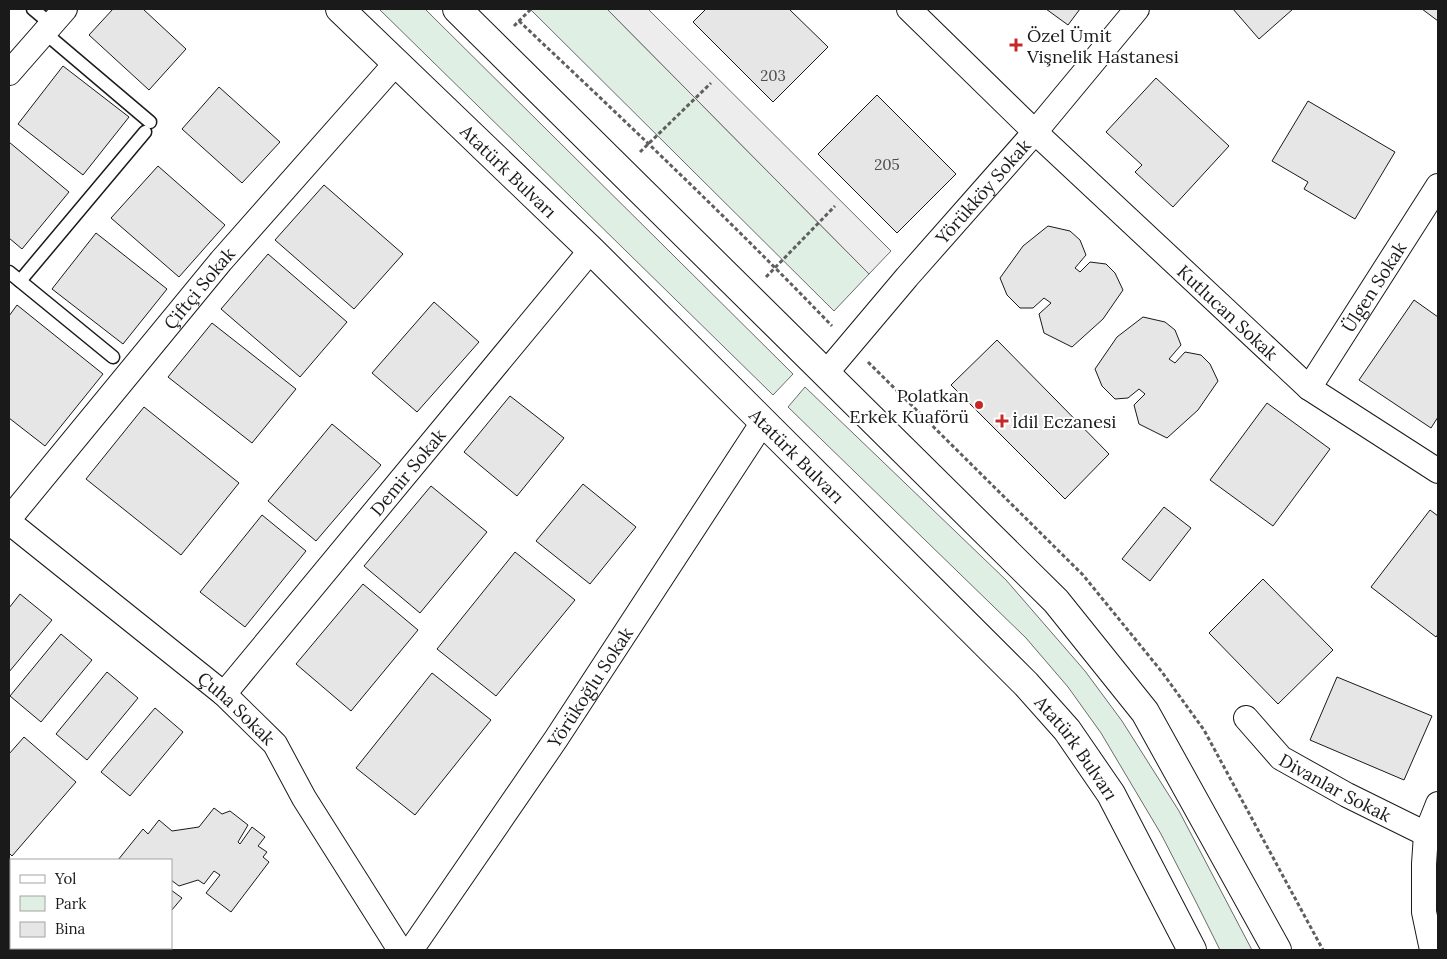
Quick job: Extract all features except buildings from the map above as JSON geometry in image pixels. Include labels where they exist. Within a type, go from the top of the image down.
[{"type":"main road","name":"Atatürk Bulvarı","points":[[340,9],[591,250],[1026,684],[1067,730],[1110,794],[1192,950]]},
{"type":"main road","points":[[456,9],[1056,600],[1145,712],[1277,950]]},
{"type":"street","name":"Kutlucan Sokak","points":[[909,9],[1035,132],[1310,388],[1438,471]]},
{"type":"street","name":"Yörükköy Sokak","points":[[826,373],[907,277],[1035,132],[1137,9]]},
{"type":"street","points":[[9,74],[54,22]]},
{"type":"street","name":"Çiftçi Sokak","points":[[9,521],[222,261],[396,63]]},
{"type":"street","name":"Ülgen Sokak","points":[[1310,388],[1438,186]]},
{"type":"street","name":"Demir Sokak","points":[[224,694],[591,250]]},
{"type":"street","name":"Yörükoğlu Sokak","points":[[411,950],[556,739],[764,422]]},
{"type":"street","name":"Çuha Sokak","points":[[9,521],[224,694],[275,744],[304,798],[400,950]]},
{"type":"street","name":"Divanlar Sokak","points":[[1246,718],[1281,758],[1347,795],[1432,832]]},
{"type":"street","points":[[1432,950],[1424,912],[1424,864],[1438,804]]},
{"type":"lane","points":[[20,281],[148,127],[54,22],[33,9]]},
{"type":"lane","points":[[9,272],[113,357]]},
{"type":"path","points":[[620,171],[711,83]]},
{"type":"path","points":[[748,296],[835,206]]},
{"type":"green space","points":[[379,9],[425,9],[793,374],[773,395]]},
{"type":"green space","points":[[530,9],[607,9],[869,274],[834,311]]},
{"type":"green space","points":[[805,387],[1006,580],[1085,671],[1122,721],[1179,811],[1252,950],[1220,950],[1161,834],[1101,733],[1068,687],[1026,638],[788,407]]},
{"type":"shaded area","points":[[607,9],[648,9],[891,251],[869,274]]},
{"type":"place","name":"Özel Ümit Vişnelik Hastanesi","points":[[1016,45]]},
{"type":"place","name":"Polatkan Erkek Kuaförü","points":[[979,405]]},
{"type":"place","name":"İdil Eczanesi","points":[[1002,421]]}]
